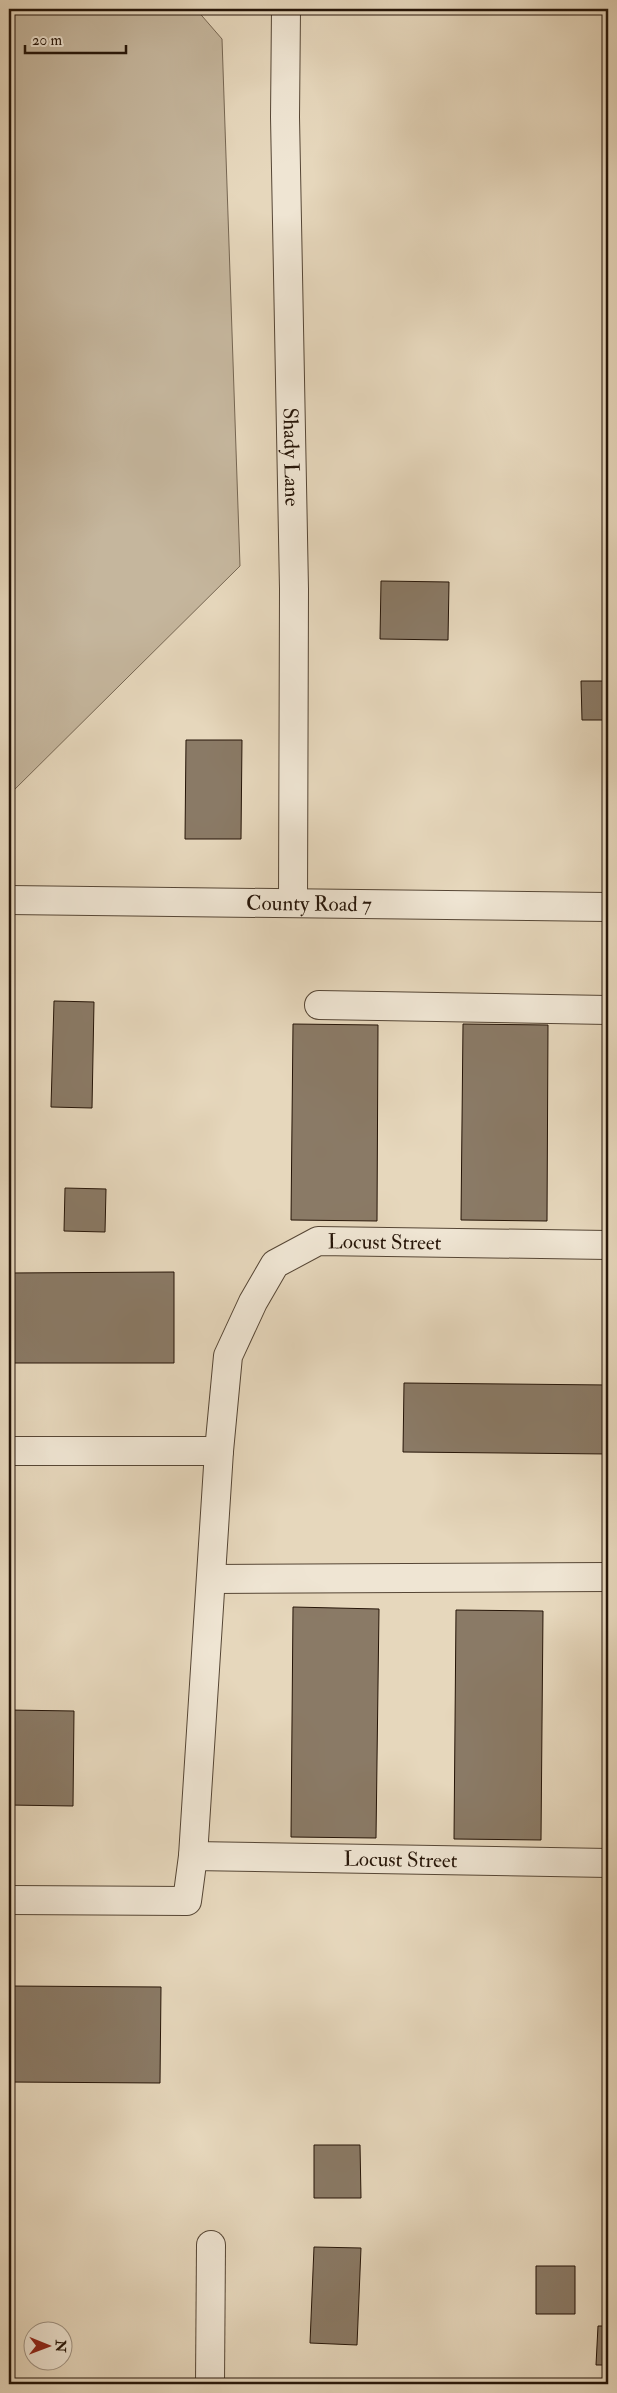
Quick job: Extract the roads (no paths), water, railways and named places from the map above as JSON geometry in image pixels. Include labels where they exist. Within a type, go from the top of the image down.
[{"type":"street","name":"Shady Lane","points":[[286,9],[285,117],[294,589],[293,903]]},
{"type":"street","name":"County Road 7","points":[[9,900],[608,907]]},
{"type":"street","points":[[318,1005],[608,1010]]},
{"type":"street","name":"Locust Street","points":[[9,1900],[188,1901],[193,1856],[219,1451],[228,1356],[253,1302],[275,1264],[318,1240],[608,1245]]},
{"type":"street","points":[[9,1451],[219,1451]]},
{"type":"street","points":[[212,1579],[608,1577]]},
{"type":"street","name":"Locust Street","points":[[193,1856],[608,1863]]},
{"type":"street","points":[[210,2384],[211,2245]]}]
